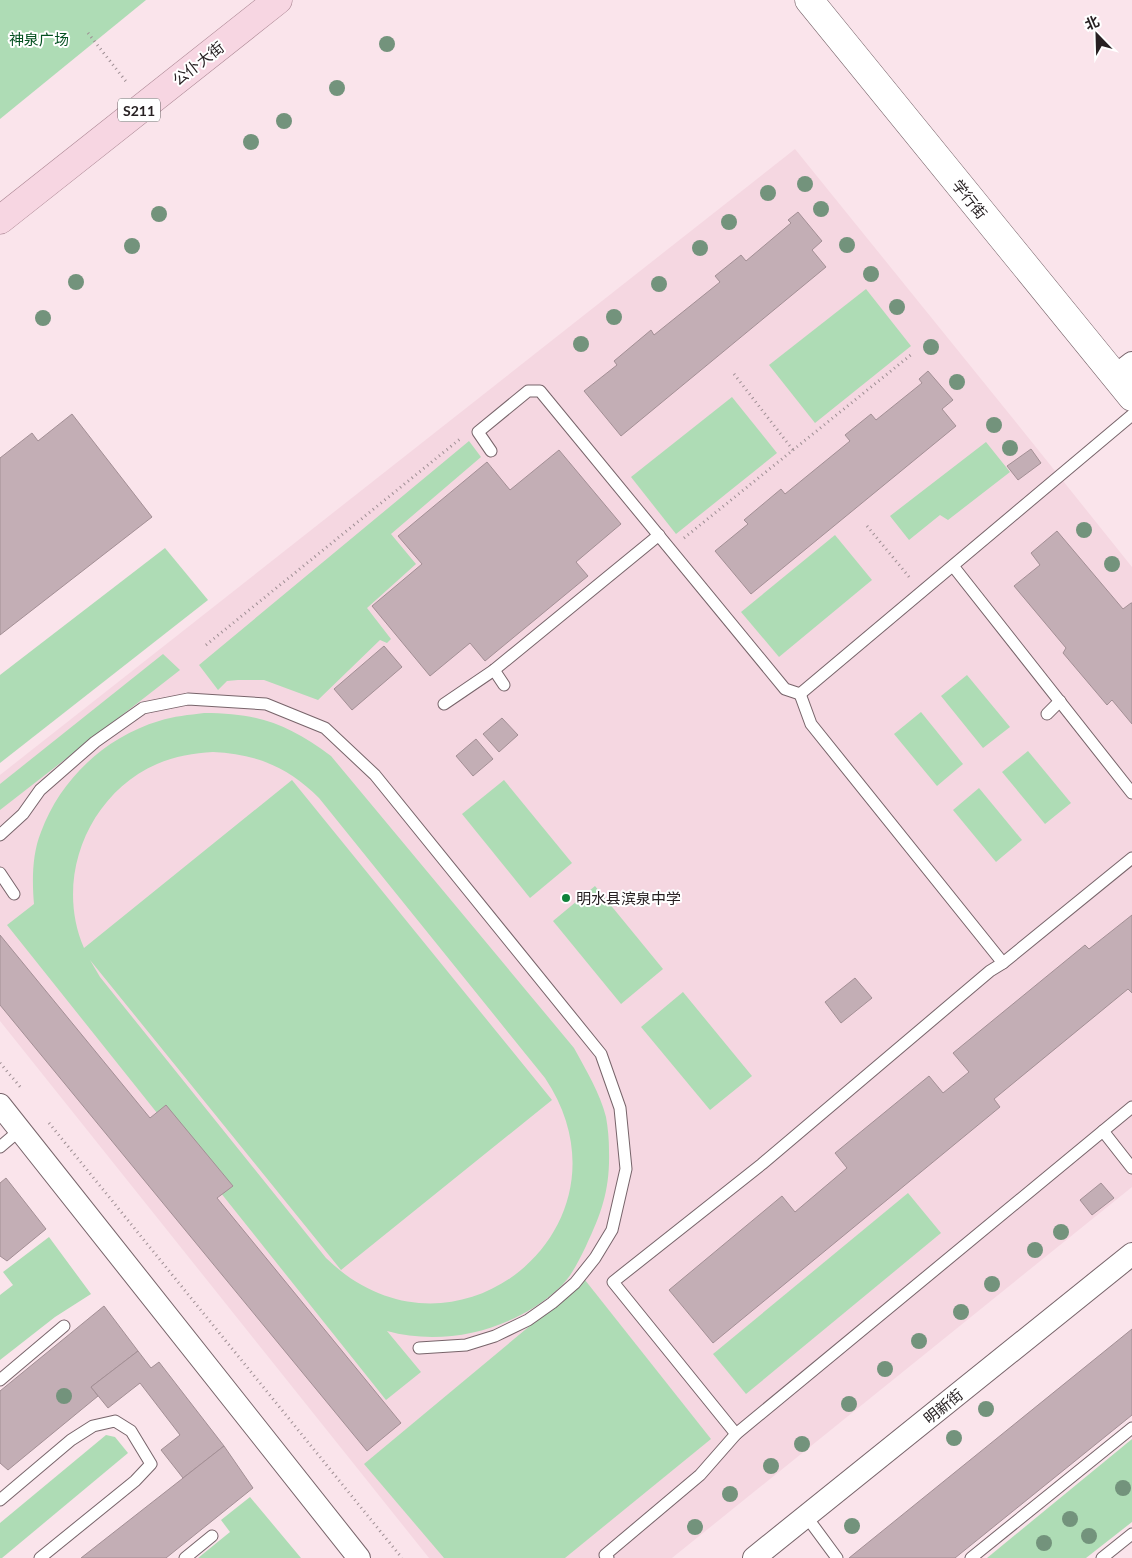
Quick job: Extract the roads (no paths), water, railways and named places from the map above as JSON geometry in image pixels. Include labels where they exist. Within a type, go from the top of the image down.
[{"type":"main road","name":"公仆大街","points":[[0,220],[278,0]]},
{"type":"street","name":"学行街","points":[[809,0],[1124,370],[1132,397]]},
{"type":"street","points":[[0,1105],[359,1558]]},
{"type":"street","name":"明新街","points":[[754,1558],[1132,1254]]},
{"type":"lane","points":[[491,451],[478,432],[528,391],[540,391],[785,689],[800,694]]},
{"type":"lane","points":[[800,694],[1132,415]]},
{"type":"lane","points":[[444,704],[494,670],[659,535]]},
{"type":"lane","points":[[953,566],[1132,793]]},
{"type":"lane","points":[[494,670],[504,685]]},
{"type":"lane","points":[[800,694],[811,724],[1003,963]]},
{"type":"lane","points":[[0,835],[23,814],[40,790],[95,742],[143,708],[188,699],[266,704],[325,728],[375,774],[601,1054],[620,1108],[626,1169],[612,1230],[595,1258],[580,1277],[552,1303],[528,1320],[495,1336],[466,1345],[419,1348]]},
{"type":"lane","points":[[1047,714],[1060,701]]},
{"type":"lane","points":[[900,834],[909,825]]},
{"type":"lane","points":[[736,1434],[613,1282],[762,1164],[990,971],[1003,963],[1132,858]]},
{"type":"lane","points":[[0,873],[14,894]]},
{"type":"lane","points":[[605,1557],[700,1475],[736,1434],[1132,1107]]},
{"type":"lane","points":[[0,1147],[20,1130]]},
{"type":"lane","points":[[1103,1131],[1132,1168]]},
{"type":"lane","points":[[0,1380],[64,1326]]},
{"type":"lane","points":[[0,1500],[71,1440],[93,1426],[115,1421],[132,1431],[151,1464],[135,1481],[40,1558]]},
{"type":"lane","points":[[972,1558],[1132,1428]]},
{"type":"lane","points":[[806,1516],[837,1558]]},
{"type":"lane","points":[[1102,1558],[1132,1534]]},
{"type":"lane","points":[[185,1558],[212,1536]]},
{"type":"place","name":"明水县滨泉中学","points":[[566,898]]},
{"type":"park label","name":"神泉广场","points":[[39,39]]}]
